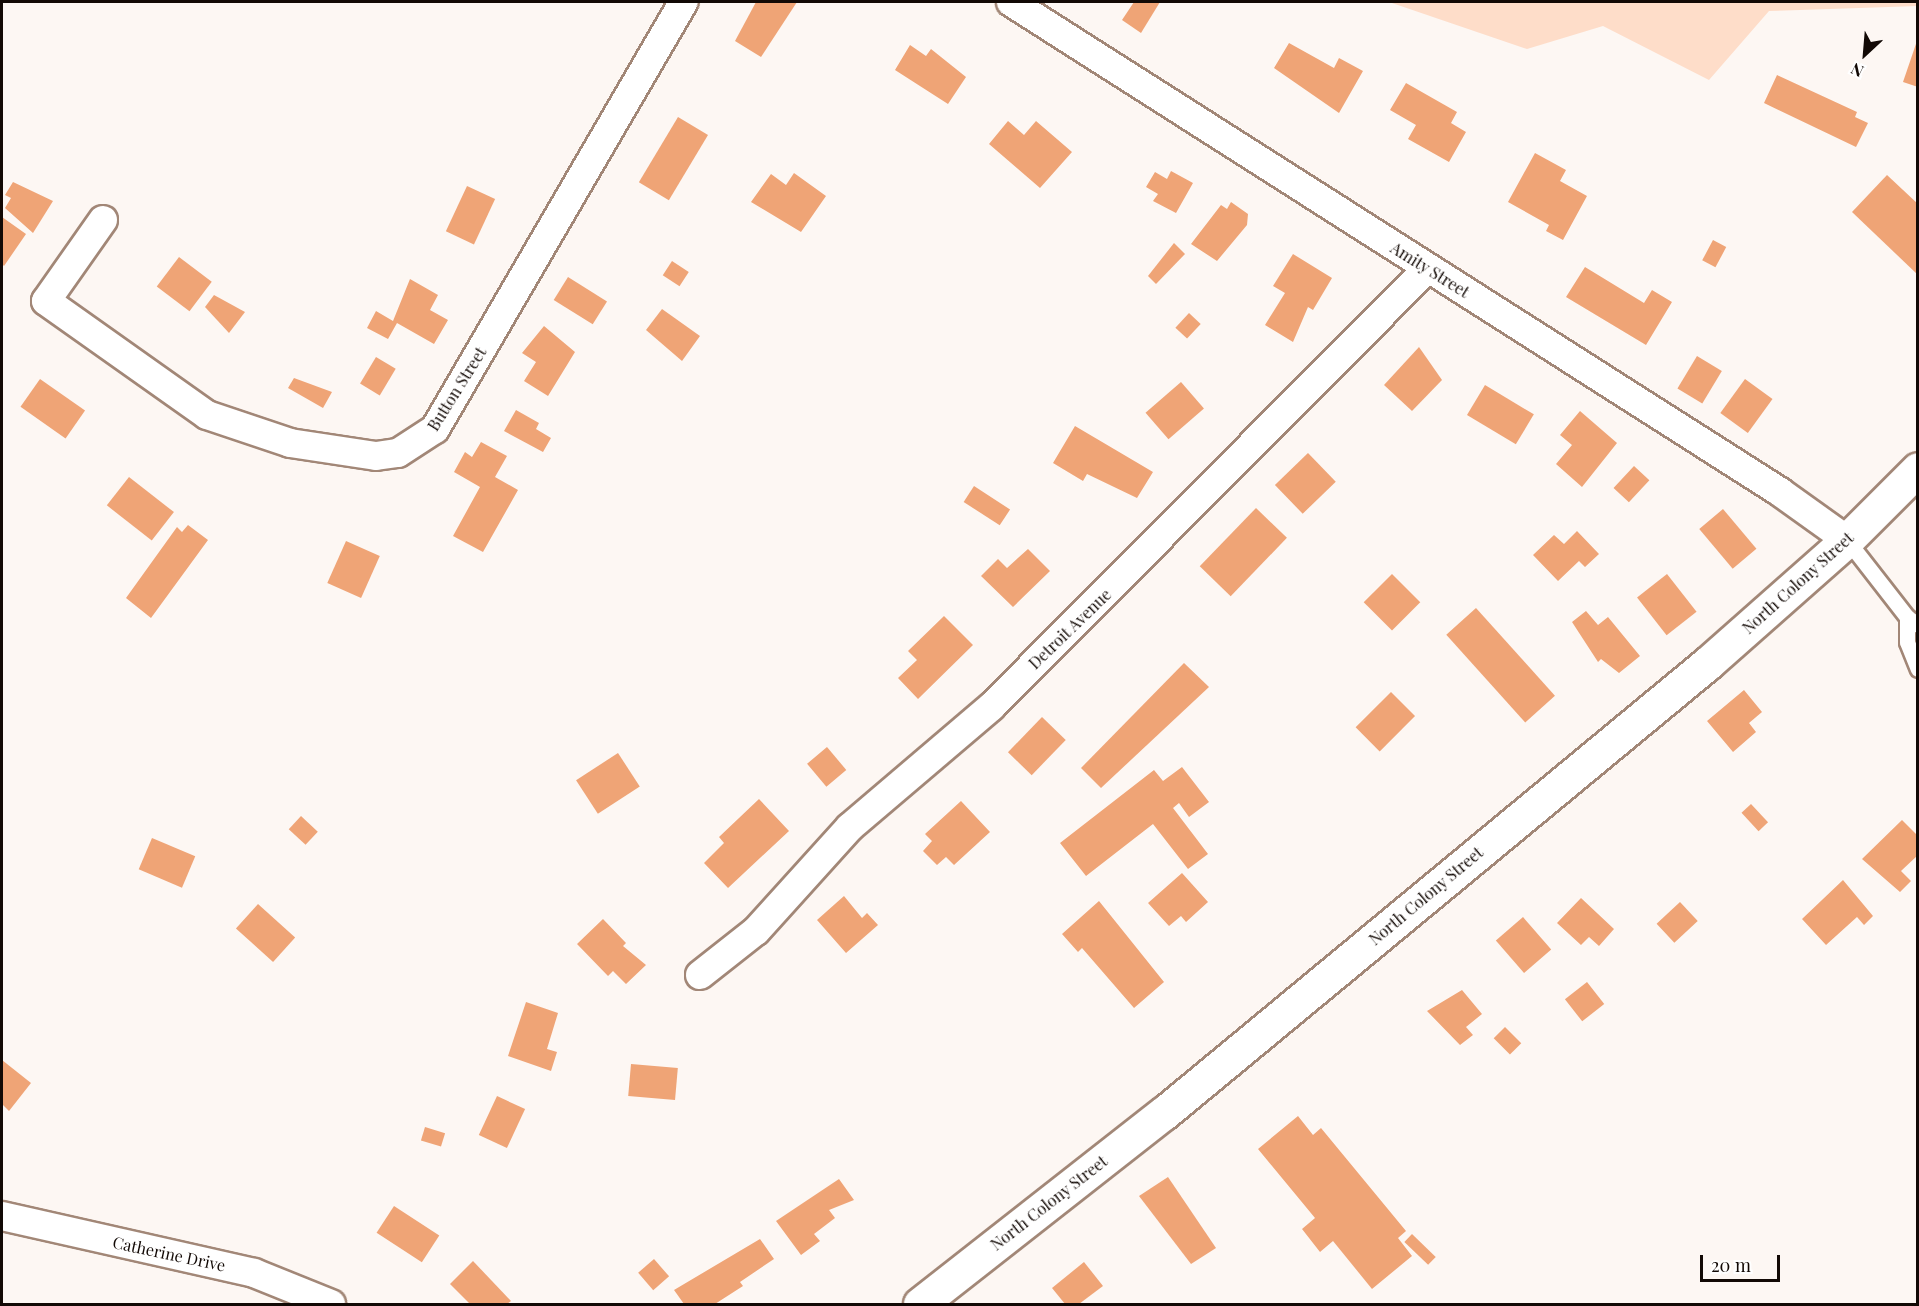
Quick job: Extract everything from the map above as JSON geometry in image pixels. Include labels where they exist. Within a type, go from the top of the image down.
[{"type":"main road","name":"North Colony Street","points":[[920,1305],[1172,1106],[1708,663],[1847,540],[1917,469]]},
{"type":"street","name":"Button Street","points":[[103,220],[46,301],[174,395],[244,430],[375,456],[417,446],[448,407],[684,2]]},
{"type":"street","name":"Amity Street","points":[[1011,2],[1771,486],[1847,540]]},
{"type":"street","name":"Detroit Avenue","points":[[700,975],[756,931],[850,827],[991,707],[1427,268]]},
{"type":"street","name":"Catherine Drive","points":[[2,1216],[254,1273],[332,1305]]},
{"type":"lane","points":[[1847,540],[1912,621],[1907,642],[1917,669]]},
{"type":"shaded area","points":[[1389,2],[1917,2],[1918,6],[1769,11],[1709,80],[1603,26],[1527,49]]},
{"type":"building","points":[[756,2],[797,2],[761,57],[735,41]]},
{"type":"building","points":[[1134,2],[1160,2],[1141,33],[1122,20]]},
{"type":"building","points":[[1918,38],[1918,87],[1903,82]]},
{"type":"building","points":[[1289,43],[1334,68],[1339,58],[1363,71],[1339,113],[1274,68]]},
{"type":"building","points":[[910,45],[926,56],[931,49],[966,77],[948,104],[895,70]]},
{"type":"building","points":[[1777,75],[1857,112],[1855,117],[1868,123],[1856,147],[1764,103]]},
{"type":"building","points":[[1406,83],[1457,112],[1451,123],[1466,132],[1449,162],[1408,139],[1416,125],[1390,110]]},
{"type":"building","points":[[678,117],[708,135],[669,200],[639,182]]},
{"type":"building","points":[[1008,121],[1024,135],[1036,121],[1072,152],[1040,188],[989,144]]},
{"type":"building","points":[[1535,153],[1566,170],[1560,181],[1587,196],[1563,240],[1546,231],[1549,225],[1508,202]]},
{"type":"building","points":[[1171,171],[1193,183],[1176,213],[1153,201],[1158,194],[1146,187],[1155,172],[1167,179]]},
{"type":"building","points":[[794,173],[826,196],[801,232],[751,202],[771,174],[786,185]]},
{"type":"building","points":[[1887,175],[1918,204],[1918,275],[1852,212]]},
{"type":"building","points":[[13,182],[53,201],[33,233],[5,208],[11,198],[5,195]]},
{"type":"building","points":[[467,186],[495,199],[474,244],[446,231]]},
{"type":"building","points":[[1231,202],[1248,214],[1247,225],[1217,261],[1191,244],[1221,205],[1227,209]]},
{"type":"building","points":[[2,217],[26,234],[4,266],[2,264]]},
{"type":"building","points":[[1713,240],[1726,247],[1715,267],[1702,260]]},
{"type":"building","points":[[1174,243],[1185,254],[1156,284],[1148,276]]},
{"type":"building","points":[[1293,254],[1332,278],[1313,310],[1308,307],[1293,342],[1265,325],[1285,293],[1273,286]]},
{"type":"building","points":[[179,257],[212,282],[189,311],[157,287]]},
{"type":"building","points":[[672,261],[689,272],[680,286],[663,275]]},
{"type":"building","points":[[1585,267],[1644,303],[1652,290],[1672,302],[1646,345],[1566,297]]},
{"type":"building","points":[[568,277],[607,301],[593,324],[554,300]]},
{"type":"building","points":[[410,279],[438,295],[430,310],[448,320],[434,344],[397,323],[388,339],[367,328],[376,311],[393,321]]},
{"type":"building","points":[[214,295],[245,312],[229,333],[205,307]]},
{"type":"building","points":[[662,309],[700,336],[682,361],[646,330]]},
{"type":"building","points":[[1189,313],[1201,324],[1187,339],[1175,328]]},
{"type":"building","points":[[544,326],[575,352],[548,396],[524,381],[536,362],[522,353]]},
{"type":"building","points":[[1419,347],[1442,380],[1412,411],[1384,385]]},
{"type":"building","points":[[1697,356],[1722,371],[1702,404],[1677,389]]},
{"type":"building","points":[[376,357],[396,369],[380,395],[360,384]]},
{"type":"building","points":[[294,378],[332,392],[323,408],[288,388]]},
{"type":"building","points":[[40,379],[85,411],[66,438],[20,407]]},
{"type":"building","points":[[1745,379],[1773,399],[1748,433],[1720,413]]},
{"type":"building","points":[[1181,382],[1204,408],[1168,439],[1146,413]]},
{"type":"building","points":[[1485,385],[1534,414],[1516,444],[1467,415]]},
{"type":"building","points":[[516,410],[539,423],[536,429],[551,438],[543,452],[504,431]]},
{"type":"building","points":[[1580,411],[1617,443],[1582,487],[1556,464],[1572,445],[1560,435]]},
{"type":"building","points":[[1075,426],[1153,472],[1137,498],[1087,474],[1083,481],[1053,463]]},
{"type":"building","points":[[481,442],[507,456],[495,477],[518,490],[483,552],[453,536],[480,487],[454,472],[465,452],[472,457]]},
{"type":"building","points":[[1308,453],[1336,482],[1303,514],[1275,485]]},
{"type":"building","points":[[1634,466],[1649,480],[1629,502],[1614,488]]},
{"type":"building","points":[[129,477],[174,512],[152,540],[107,505]]},
{"type":"building","points":[[974,486],[1010,509],[1000,525],[964,502]]},
{"type":"building","points":[[1256,508],[1287,538],[1231,596],[1200,566]]},
{"type":"building","points":[[1723,509],[1756,549],[1733,569],[1699,529]]},
{"type":"building","points":[[188,525],[208,540],[151,618],[126,598],[177,527],[182,532]]},
{"type":"building","points":[[1577,531],[1599,554],[1585,567],[1579,561],[1558,581],[1533,555],[1554,535],[1564,544]]},
{"type":"building","points":[[346,541],[380,556],[361,598],[327,583]]},
{"type":"building","points":[[1028,549],[1050,571],[1013,607],[981,576],[998,559],[1007,568]]},
{"type":"building","points":[[1392,574],[1420,602],[1392,631],[1364,602]]},
{"type":"building","points":[[1667,574],[1697,612],[1667,635],[1637,597]]},
{"type":"building","points":[[1476,608],[1555,696],[1525,722],[1446,635]]},
{"type":"building","points":[[1586,611],[1598,625],[1608,617],[1640,656],[1619,673],[1601,659],[1598,662],[1572,622]]},
{"type":"building","points":[[944,616],[973,645],[918,699],[898,678],[917,660],[908,651]]},
{"type":"building","points":[[1184,663],[1209,687],[1101,788],[1081,768]]},
{"type":"building","points":[[1744,690],[1762,712],[1749,723],[1756,732],[1733,752],[1707,721]]},
{"type":"building","points":[[1391,692],[1415,716],[1380,751],[1356,727]]},
{"type":"building","points":[[1042,717],[1066,740],[1032,775],[1008,752]]},
{"type":"building","points":[[827,747],[846,770],[826,787],[807,764]]},
{"type":"building","points":[[618,753],[640,787],[598,814],[576,780]]},
{"type":"building","points":[[1182,767],[1209,802],[1189,817],[1179,803],[1173,808],[1208,854],[1188,869],[1153,824],[1086,876],[1060,843],[1154,770],[1163,781]]},
{"type":"building","points":[[759,799],[789,831],[728,888],[704,863],[724,843],[719,837]]},
{"type":"building","points":[[961,801],[990,832],[954,865],[946,857],[937,865],[923,851],[932,841],[925,834]]},
{"type":"building","points":[[1751,804],[1768,822],[1759,831],[1741,813]]},
{"type":"building","points":[[301,816],[318,832],[306,845],[289,829]]},
{"type":"building","points":[[1902,820],[1918,836],[1918,855],[1901,871],[1911,881],[1900,892],[1862,859]]},
{"type":"building","points":[[152,838],[195,856],[182,888],[139,869]]},
{"type":"building","points":[[1182,873],[1208,902],[1186,922],[1181,916],[1169,926],[1148,903]]},
{"type":"building","points":[[1843,880],[1873,916],[1864,925],[1857,917],[1826,945],[1802,919]]},
{"type":"building","points":[[844,896],[862,918],[867,913],[878,925],[846,953],[817,920]]},
{"type":"building","points":[[1581,898],[1614,929],[1599,946],[1589,937],[1581,945],[1557,923]]},
{"type":"building","points":[[1099,901],[1164,982],[1134,1008],[1082,948],[1078,952],[1062,934]]},
{"type":"building","points":[[1680,902],[1698,921],[1674,943],[1657,924]]},
{"type":"building","points":[[258,904],[295,937],[273,962],[236,929]]},
{"type":"building","points":[[1523,917],[1551,949],[1524,973],[1496,941]]},
{"type":"building","points":[[603,919],[626,943],[623,946],[646,965],[626,984],[613,971],[608,976],[577,944]]},
{"type":"building","points":[[1587,982],[1604,1004],[1582,1021],[1565,999]]},
{"type":"building","points":[[1462,990],[1482,1014],[1466,1027],[1473,1035],[1460,1045],[1427,1011]]},
{"type":"building","points":[[526,1002],[558,1013],[547,1049],[557,1052],[551,1071],[508,1056]]},
{"type":"building","points":[[1505,1027],[1521,1043],[1510,1055],[1494,1038]]},
{"type":"building","points":[[2,1060],[31,1083],[9,1111],[2,1104]]},
{"type":"building","points":[[631,1064],[678,1068],[675,1100],[628,1096]]},
{"type":"building","points":[[497,1096],[525,1109],[507,1148],[479,1135]]},
{"type":"building","points":[[1298,1116],[1313,1135],[1321,1128],[1406,1231],[1398,1238],[1412,1256],[1372,1289],[1333,1241],[1320,1252],[1302,1229],[1315,1218],[1258,1149]]},
{"type":"building","points":[[425,1127],[445,1133],[441,1147],[421,1140]]},
{"type":"building","points":[[1168,1177],[1216,1248],[1191,1264],[1139,1196]]},
{"type":"building","points":[[839,1179],[854,1200],[829,1210],[835,1218],[814,1234],[820,1241],[801,1255],[776,1221]]},
{"type":"building","points":[[394,1206],[439,1235],[422,1262],[377,1233]]},
{"type":"building","points":[[1412,1234],[1436,1257],[1428,1265],[1404,1242]]},
{"type":"building","points":[[760,1239],[774,1259],[740,1282],[743,1286],[715,1304],[684,1304],[674,1290]]},
{"type":"building","points":[[654,1259],[669,1276],[653,1290],[638,1273]]},
{"type":"building","points":[[473,1261],[511,1301],[507,1304],[470,1304],[450,1284]]},
{"type":"building","points":[[1084,1262],[1103,1286],[1079,1304],[1065,1304],[1052,1288]]}]
